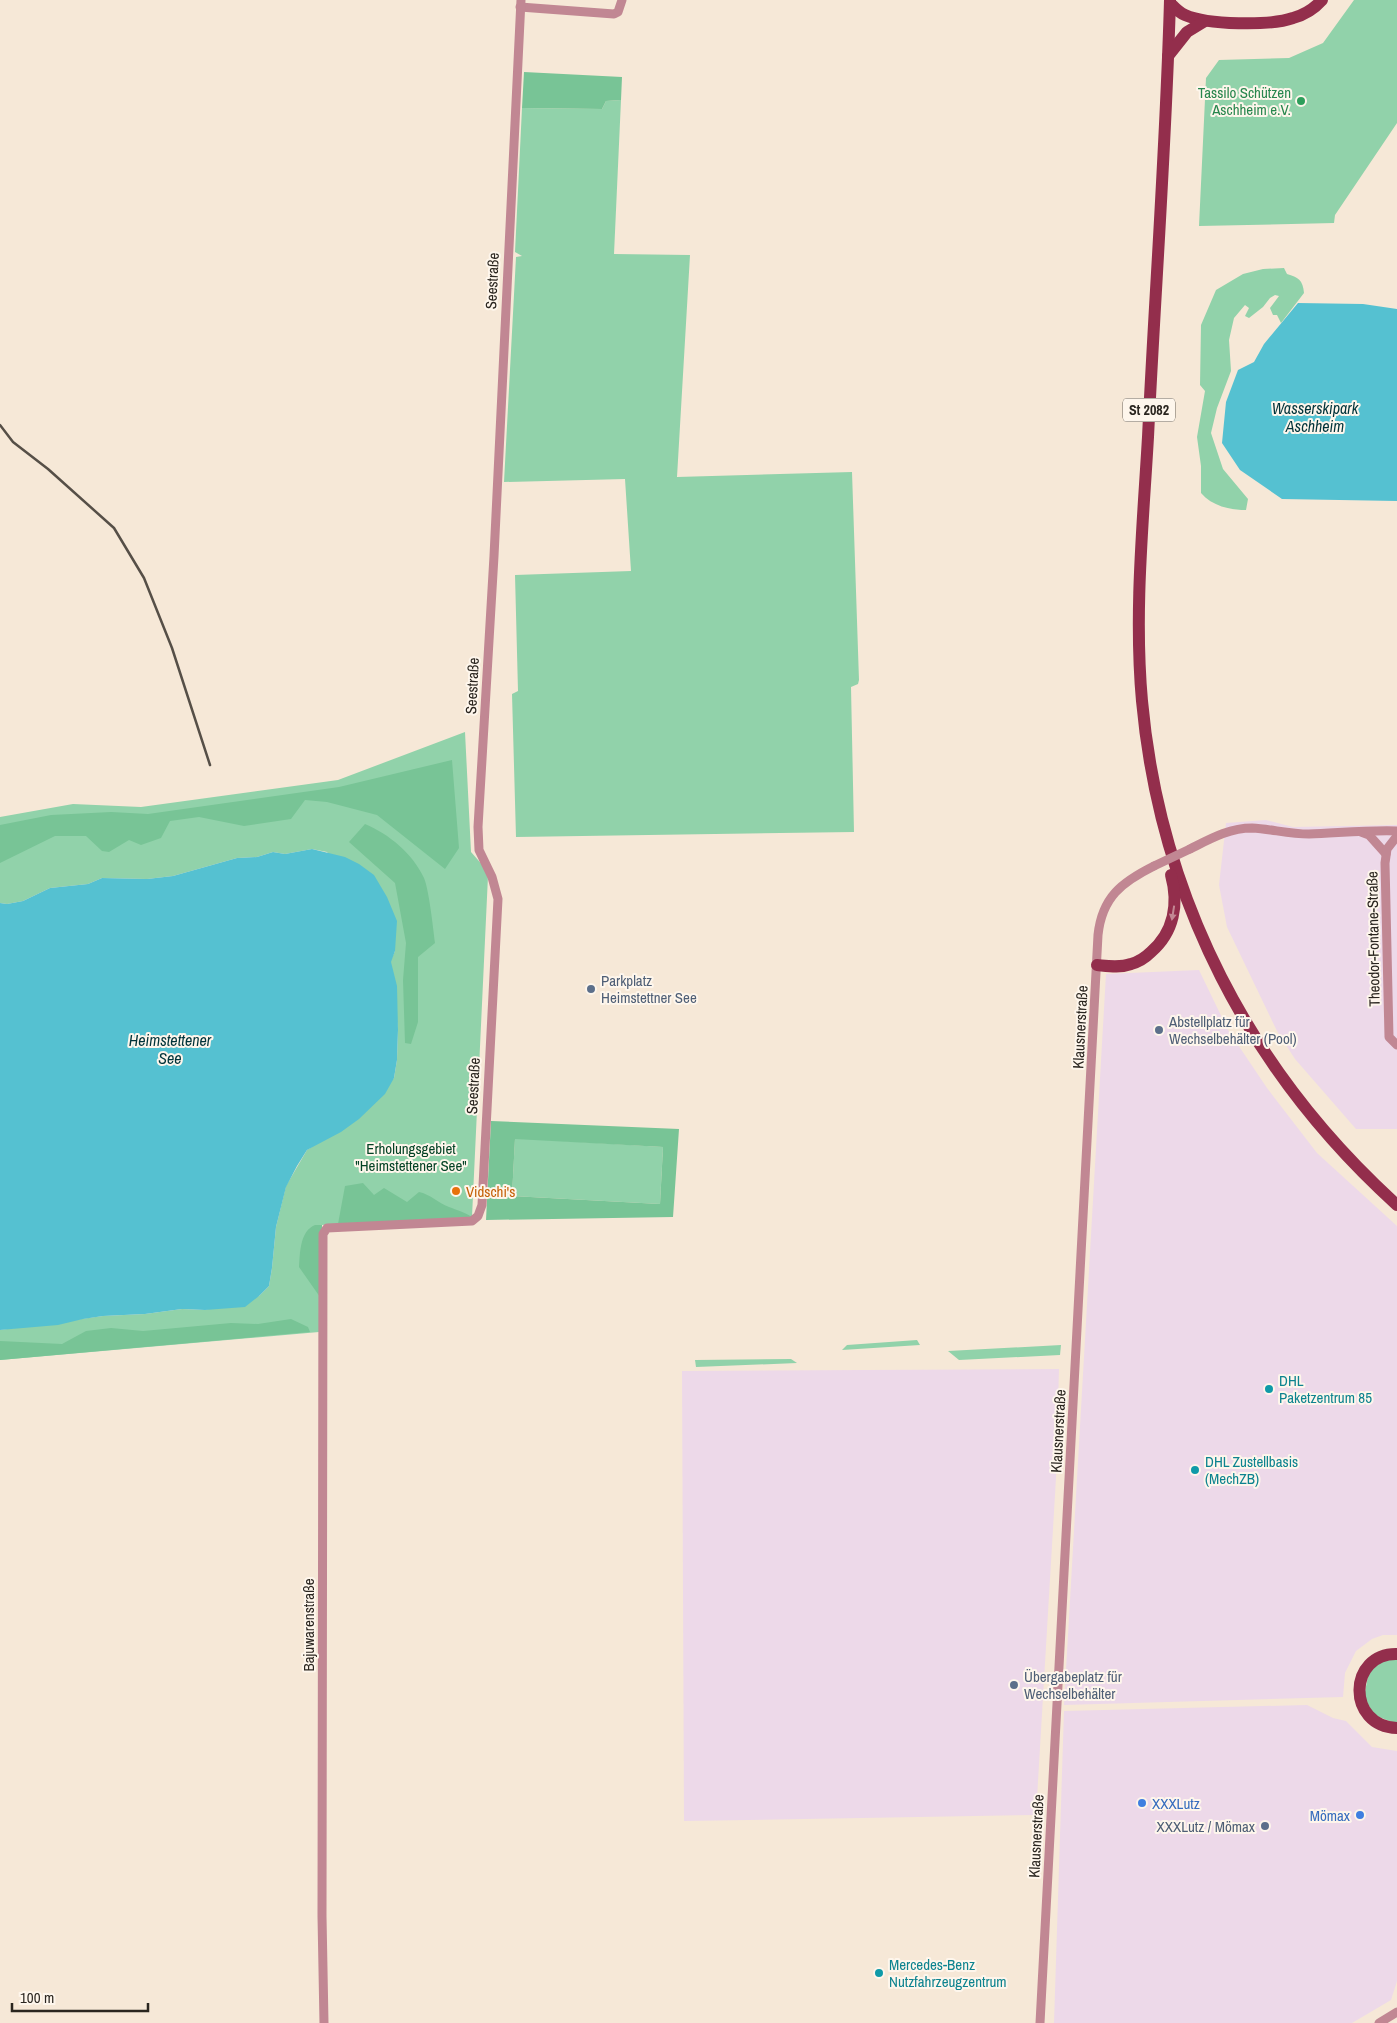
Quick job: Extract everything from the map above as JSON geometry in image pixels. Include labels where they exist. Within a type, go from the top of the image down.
[{"type":"main road","name":"St 2082","points":[[1170,1],[1178,12],[1205,21],[1276,22],[1305,14],[1322,0]]},
{"type":"main road","name":"St 2082","points":[[1170,1],[1140,607],[1142,700],[1161,814],[1174,864],[1201,936],[1243,1020],[1271,1063],[1324,1133],[1349,1160],[1397,1205]]},
{"type":"main road","points":[[1168,56],[1187,32],[1205,21]]},
{"type":"main road","points":[[1097,966],[1134,964],[1160,945],[1168,932],[1173,917],[1175,900],[1174,886],[1159,834],[1161,814]]},
{"type":"main road","points":[[1397,1654],[1375,1660],[1364,1673],[1359,1689],[1360,1702],[1370,1718],[1385,1727],[1397,1728]]},
{"type":"street","points":[[520,3],[614,14],[618,12],[622,0]]},
{"type":"street","name":"Seestraße","points":[[327,1228],[472,1221],[478,1216],[482,1205],[498,899],[492,877],[479,850],[478,827],[494,556],[520,3]]},
{"type":"street","name":"Klausnerstraße","points":[[1040,2023],[1099,924],[1109,900],[1122,884],[1216,836],[1242,829],[1295,833],[1360,832]]},
{"type":"street","points":[[1360,832],[1371,830],[1397,831]]},
{"type":"street","points":[[1360,832],[1369,835],[1386,854]]},
{"type":"street","name":"Theodor-Fontane-Straße","points":[[1394,838],[1386,854],[1389,1037],[1397,1045]]},
{"type":"street","name":"Bajuwarenstraße","points":[[324,2023],[322,1916],[322,1333],[323,1234],[327,1228]]},
{"type":"street","points":[[1378,2023],[1397,2012]]},
{"type":"shaded area","points":[[1266,820],[1293,827],[1397,825],[1397,1129],[1356,1129],[1295,1059],[1277,1031],[1227,927],[1219,885],[1226,823]]},
{"type":"shaded area","name":"DHL Paketzentrum 85","points":[[1199,970],[1228,1030],[1267,1088],[1317,1153],[1397,1226],[1397,1635],[1383,1635],[1372,1639],[1356,1651],[1345,1673],[1343,1697],[1064,1705],[1106,974]]},
{"type":"shaded area","points":[[1059,1369],[1056,1478],[1036,1815],[684,1821],[682,1371]]},
{"type":"shaded area","points":[[1307,1705],[1333,1718],[1346,1721],[1372,1747],[1397,1751],[1397,1981],[1391,2000],[1352,2023],[1054,2023],[1064,1711]]},
{"type":"green space","name":"Tassilo Schützen Aschheim e.V.","points":[[1354,0],[1397,0],[1397,123],[1335,215],[1334,223],[1199,226],[1206,78],[1219,60],[1289,58],[1323,43]]},
{"type":"green space","points":[[524,72],[622,77],[621,100],[606,101],[602,109],[522,108]]},
{"type":"green space","points":[[621,100],[614,254],[690,255],[677,477],[852,472],[859,680],[858,684],[851,687],[854,832],[516,837],[512,694],[518,691],[515,575],[631,571],[625,479],[504,482],[516,257],[522,256],[515,252],[522,108],[602,109],[606,101]]},
{"type":"green space","points":[[1284,268],[1287,274],[1299,280],[1304,293],[1281,323],[1277,315],[1273,315],[1270,308],[1279,296],[1275,295],[1249,318],[1245,316],[1249,308],[1245,305],[1234,318],[1229,340],[1231,371],[1217,408],[1211,433],[1223,469],[1248,499],[1246,510],[1228,508],[1210,501],[1201,493],[1201,466],[1197,437],[1205,391],[1200,385],[1201,325],[1216,290],[1243,274],[1263,269]]},
{"type":"green space","name":"Erholungsgebiet \"Heimstettener See\"","points":[[465,732],[471,852],[485,868],[488,876],[472,1217],[322,1225],[319,1332],[0,1360],[0,1330],[103,1316],[145,1314],[182,1309],[205,1310],[259,1296],[269,1286],[276,1227],[286,1186],[307,1150],[321,1141],[394,1078],[398,1030],[390,962],[395,951],[327,852],[312,849],[285,854],[273,852],[257,857],[237,858],[173,876],[147,879],[102,878],[88,884],[50,888],[23,901],[7,904],[0,903],[0,817],[73,804],[141,807],[338,780]]},
{"type":"green space","points":[[452,760],[459,848],[445,869],[377,815],[327,802],[305,800],[291,819],[244,826],[199,817],[170,821],[161,838],[141,845],[129,840],[109,852],[102,851],[86,836],[55,836],[0,863],[0,825],[51,815],[111,812],[148,814],[339,787]]},
{"type":"green space","points":[[365,824],[383,833],[407,853],[424,878],[428,891],[435,943],[418,957],[418,1022],[411,1044],[405,1043],[403,980],[406,943],[395,883],[349,842]]},
{"type":"green space","points":[[491,1121],[679,1129],[673,1217],[486,1220]],"holes":[[[515,1139],[663,1147],[660,1204],[512,1196]]]},
{"type":"green space","points":[[515,1138],[663,1147],[660,1204],[512,1196]]},
{"type":"green space","points":[[363,1183],[374,1195],[384,1188],[407,1202],[419,1192],[423,1193],[472,1217],[338,1224],[345,1186]]},
{"type":"green space","points":[[315,1225],[322,1225],[320,1297],[299,1267],[304,1237],[306,1232]]},
{"type":"green space","points":[[291,1319],[308,1327],[310,1332],[0,1360],[0,1341],[62,1344],[86,1331],[111,1328],[143,1331],[231,1323],[258,1324]]},
{"type":"green space","points":[[917,1340],[920,1345],[842,1350],[847,1345]]},
{"type":"green space","points":[[1061,1345],[1060,1355],[959,1360],[948,1351]]},
{"type":"green space","points":[[791,1359],[797,1363],[696,1367],[695,1360]]},
{"type":"green space","points":[[1397,1658],[1397,1724],[1374,1715],[1364,1697],[1368,1676],[1374,1667],[1383,1661]]},
{"type":"water","name":"Wasserskipark Aschheim","points":[[1298,303],[1363,304],[1397,309],[1397,501],[1282,499],[1240,470],[1222,443],[1226,402],[1238,370],[1254,362],[1264,344]]},
{"type":"water","name":"Heimstettener See","points":[[312,849],[345,857],[374,875],[387,897],[397,921],[395,951],[391,962],[397,986],[397,1060],[394,1078],[385,1094],[359,1119],[341,1132],[307,1150],[297,1166],[286,1187],[276,1227],[269,1286],[245,1307],[205,1310],[182,1309],[145,1314],[103,1316],[58,1325],[0,1330],[0,903],[7,904],[23,901],[50,888],[88,884],[102,878],[147,879],[173,876],[237,858],[257,857],[273,852],[285,854]]},
{"type":"railway","points":[[0,425],[13,442],[48,469],[114,528],[144,578],[172,648],[210,765]]},
{"type":"place","name":"Tassilo Schützen Aschheim e.V.","points":[[1301,101]]},
{"type":"place","name":"Parkplatz Heimstettner See","points":[[591,989]]},
{"type":"place","name":"Abstellplatz für Wechselbehälter (Pool)","points":[[1159,1030]]},
{"type":"place","name":"Vidschi's","points":[[456,1191]]},
{"type":"place","name":"DHL Paketzentrum 85","points":[[1269,1389]]},
{"type":"place","name":"DHL Zustellbasis (MechZB)","points":[[1195,1470]]},
{"type":"place","name":"Übergabeplatz für Wechselbehälter","points":[[1014,1685]]},
{"type":"place","name":"XXXLutz","points":[[1142,1803]]},
{"type":"place","name":"Mömax","points":[[1360,1815]]},
{"type":"place","name":"XXXLutz / Mömax","points":[[1265,1826]]},
{"type":"place","name":"Mercedes-Benz Nutzfahrzeugzentrum","points":[[879,1973]]}]
